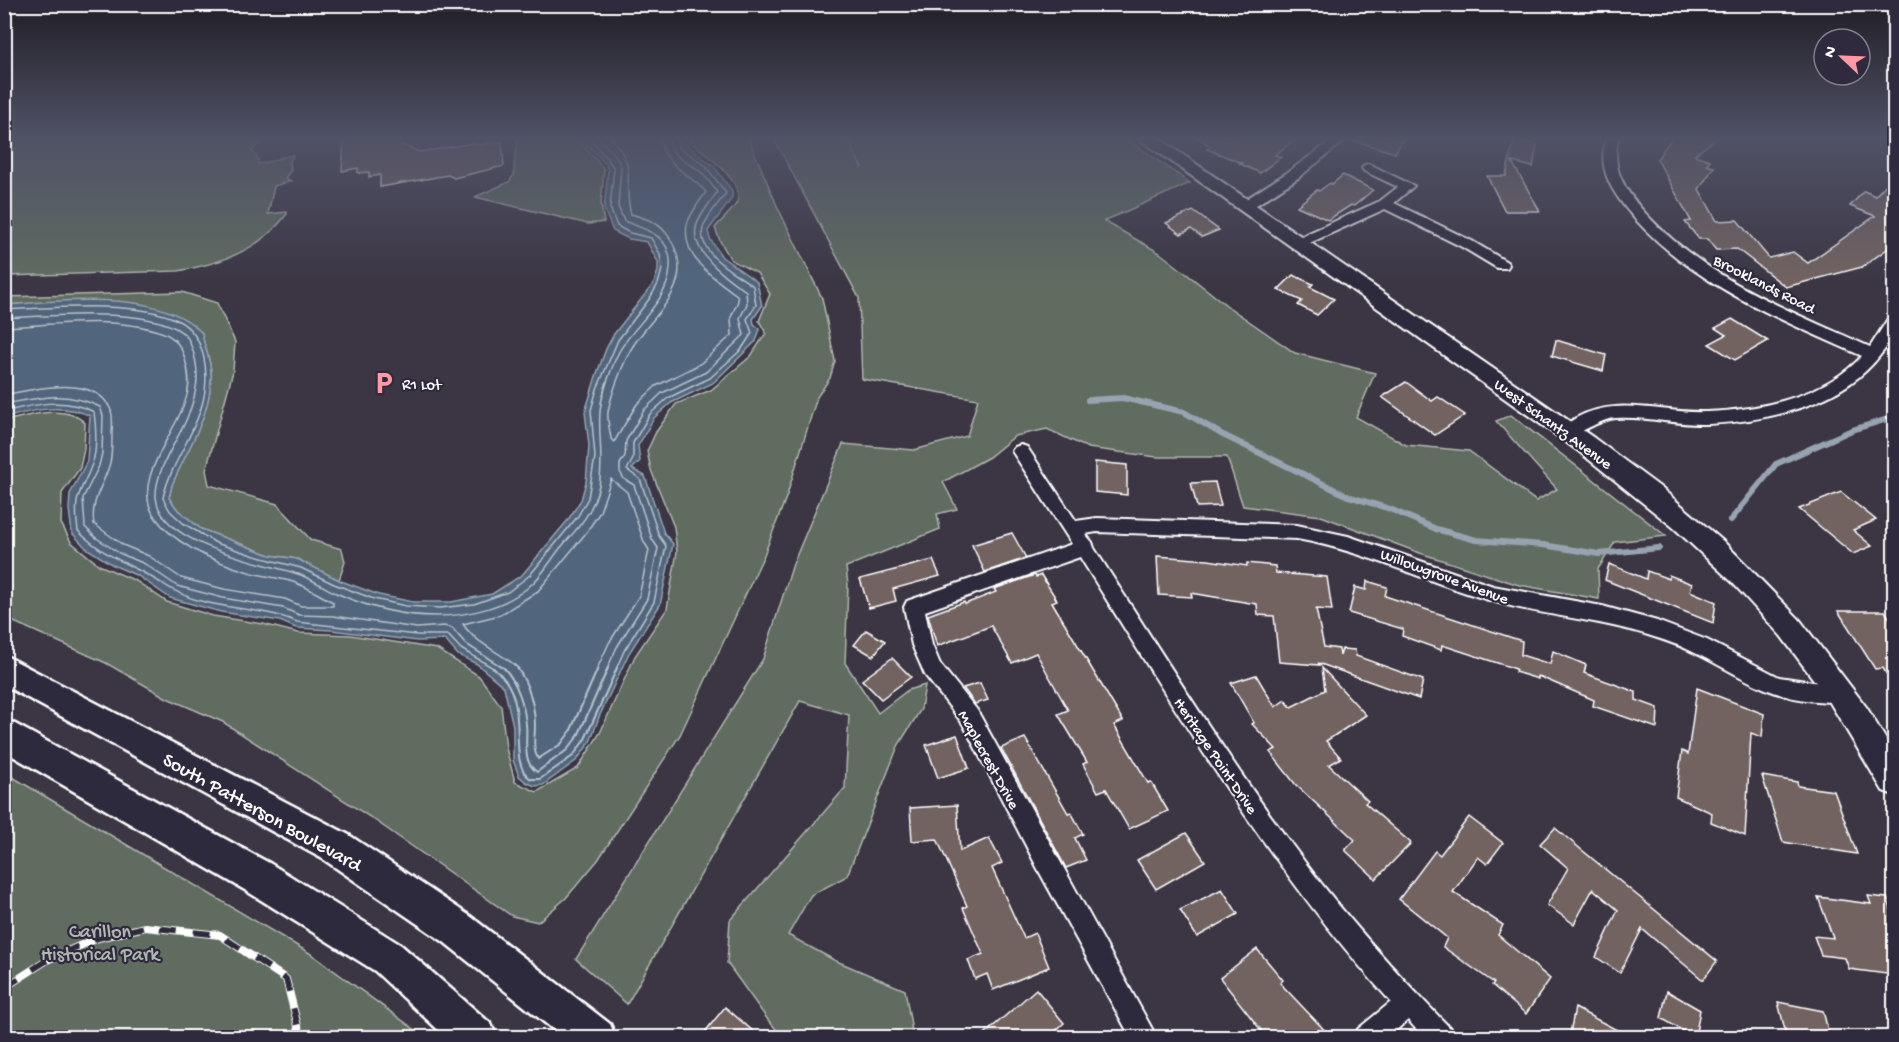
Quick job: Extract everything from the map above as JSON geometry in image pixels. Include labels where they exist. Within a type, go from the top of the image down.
[{"type":"main road","name":"West Schantz Avenue","points":[[1216,186],[1567,432],[1679,516],[1761,594],[1809,651],[1840,693],[1894,781]]},
{"type":"main road","name":"South Patterson Boulevard","points":[[4,669],[336,847],[457,929],[596,1038]]},
{"type":"main road","points":[[4,733],[258,877],[388,958],[477,1038]]},
{"type":"street","points":[[1245,206],[1277,186]]},
{"type":"street","points":[[1298,243],[1385,204],[1406,186]]},
{"type":"street","name":"Brooklands Road","points":[[1616,186],[1651,229],[1682,258],[1707,276],[1735,292],[1872,354]]},
{"type":"street","points":[[1385,204],[1467,244],[1502,265]]},
{"type":"street","points":[[1567,432],[1592,417],[1611,413],[1684,418],[1717,417],[1755,412],[1795,402],[1852,374],[1872,354],[1894,321]]},
{"type":"street","name":"Heritage Point Drive","points":[[1021,451],[1086,547],[1184,705],[1280,848],[1326,908],[1442,1038]]},
{"type":"street","name":"Willowgrove Avenue","points":[[1073,528],[1119,525],[1322,536],[1384,553],[1490,593],[1518,601],[1613,617],[1681,637],[1710,650],[1761,679],[1783,687],[1813,693],[1840,693]]},
{"type":"street","name":"Maplecrest Drive","points":[[1086,547],[914,607],[922,645],[932,669],[970,717],[1048,865],[1145,1038]]},
{"type":"street","points":[[1367,1038],[1409,1003]]},
{"type":"green space","points":[[4,186],[275,186],[268,214],[287,212],[276,227],[252,246],[224,259],[194,268],[178,271],[5,276]]},
{"type":"green space","points":[[501,186],[603,186],[601,205],[604,222],[588,224],[475,197]]},
{"type":"green space","points":[[735,186],[769,186],[822,298],[835,361],[830,378],[817,397],[787,495],[764,555],[680,735],[598,860],[566,898],[538,922],[512,916],[370,817],[223,722],[167,698],[106,663],[5,618],[5,421],[35,414],[57,412],[68,414],[85,423],[84,449],[80,468],[62,493],[61,523],[71,542],[99,565],[136,581],[167,602],[213,616],[263,624],[298,633],[350,635],[437,649],[479,676],[501,706],[506,748],[515,782],[537,792],[578,768],[600,733],[635,656],[667,609],[677,552],[674,527],[651,470],[647,451],[656,432],[676,404],[711,390],[751,356],[766,333],[759,321],[770,294],[757,273],[731,260],[715,228],[733,209],[738,194]]},
{"type":"green space","points":[[799,186],[1184,186],[1104,221],[1160,253],[1230,308],[1295,353],[1375,373],[1356,417],[1406,445],[1469,451],[1536,501],[1557,489],[1496,421],[1511,415],[1666,536],[1615,542],[1598,569],[1599,599],[1519,585],[1420,553],[1321,516],[1243,506],[1227,457],[1157,457],[1088,448],[1047,429],[1015,436],[989,457],[943,482],[957,509],[937,514],[940,529],[846,567],[848,585],[845,663],[878,713],[908,690],[925,685],[921,709],[898,746],[847,876],[811,895],[788,935],[834,960],[905,990],[913,1037],[783,1037],[727,963],[730,920],[845,788],[849,715],[800,701],[627,1004],[576,959],[763,659],[793,564],[843,444],[914,450],[967,436],[978,399],[862,379],[859,298]]},
{"type":"green space","points":[[182,292],[217,303],[235,342],[233,371],[206,470],[209,485],[277,504],[311,540],[342,549],[345,562],[339,580],[297,559],[270,555],[201,529],[178,510],[169,498],[172,485],[203,418],[210,389],[211,369],[202,333],[141,305],[76,301],[5,305],[5,297]]},
{"type":"green space","name":"Carillon Historical Park","points":[[4,772],[311,954],[425,1037],[5,1037]]},
{"type":"water","points":[[606,186],[728,186],[732,191],[732,198],[708,231],[710,239],[722,257],[757,282],[762,306],[753,319],[754,324],[760,329],[756,341],[713,383],[671,403],[654,418],[638,446],[640,461],[632,469],[645,476],[664,533],[673,544],[660,605],[629,653],[590,742],[577,760],[543,785],[535,786],[519,776],[513,760],[513,726],[504,687],[477,664],[458,655],[445,640],[417,641],[296,628],[280,621],[221,612],[170,598],[138,576],[113,565],[86,548],[72,533],[70,494],[87,461],[90,416],[70,410],[48,409],[5,418],[5,305],[81,300],[136,303],[162,309],[184,319],[202,333],[211,369],[210,389],[203,417],[172,485],[169,498],[178,510],[201,529],[270,555],[297,559],[341,581],[379,595],[413,602],[451,602],[492,594],[522,575],[568,520],[581,500],[586,482],[589,446],[585,412],[597,373],[614,334],[654,283],[658,271],[658,262],[647,242],[629,239],[613,231],[604,209]]},
{"type":"building","points":[[1326,186],[1364,186],[1373,190],[1354,206],[1351,205],[1328,220],[1297,206],[1317,190]]},
{"type":"building","points":[[1492,186],[1526,186],[1540,211],[1505,211]]},
{"type":"building","points":[[1672,186],[1701,186],[1699,189],[1717,221],[1737,220],[1769,258],[1793,252],[1808,263],[1875,216],[1850,206],[1864,191],[1875,196],[1885,186],[1894,186],[1894,244],[1862,267],[1786,287],[1737,249],[1716,250],[1707,239],[1699,239],[1685,222],[1691,221]]},
{"type":"building","points":[[1193,211],[1219,230],[1202,237],[1191,229],[1181,234],[1166,223]]},
{"type":"building","points":[[1293,275],[1313,284],[1310,287],[1334,299],[1317,315],[1298,305],[1302,301],[1278,290]]},
{"type":"building","points":[[1732,319],[1768,341],[1735,360],[1709,344],[1726,335],[1715,328]]},
{"type":"building","points":[[1556,340],[1606,355],[1603,371],[1552,356]]},
{"type":"building","points":[[1406,382],[1432,401],[1438,397],[1465,415],[1435,435],[1382,397]]},
{"type":"building","points":[[1095,462],[1127,465],[1127,495],[1095,492]]},
{"type":"building","points":[[1215,482],[1221,506],[1197,507],[1191,483]]},
{"type":"building","points":[[1841,492],[1876,520],[1853,530],[1872,546],[1853,554],[1799,509]]},
{"type":"building","points":[[1012,533],[1026,558],[985,572],[972,545]]},
{"type":"building","points":[[1157,556],[1247,566],[1247,563],[1275,566],[1276,573],[1327,577],[1332,610],[1316,609],[1324,647],[1339,649],[1340,656],[1342,649],[1355,650],[1356,656],[1423,680],[1419,699],[1318,663],[1320,665],[1279,662],[1274,616],[1258,615],[1257,604],[1191,593],[1192,597],[1159,595]]},
{"type":"building","points":[[933,560],[940,576],[893,589],[896,601],[869,608],[860,579]]},
{"type":"building","points":[[1609,564],[1646,579],[1647,571],[1669,579],[1669,575],[1692,584],[1690,591],[1716,602],[1713,623],[1605,580]]},
{"type":"building","points":[[1035,575],[1036,577],[1041,575],[1057,600],[1052,602],[1123,721],[1114,725],[1148,783],[1151,782],[1168,811],[1129,829],[1106,789],[1098,792],[1083,764],[1087,762],[1058,714],[1068,710],[1036,653],[1012,663],[991,626],[937,646],[928,615],[964,602],[965,604],[996,592],[994,589]]},
{"type":"building","points":[[1367,581],[1387,587],[1385,596],[1522,641],[1521,655],[1550,664],[1553,651],[1586,665],[1584,673],[1636,692],[1636,700],[1658,708],[1657,728],[1593,706],[1594,700],[1538,676],[1538,679],[1515,672],[1516,669],[1442,645],[1441,650],[1402,636],[1403,629],[1349,613],[1355,587],[1366,590]]},
{"type":"building","points":[[1838,611],[1885,611],[1894,625],[1894,687],[1883,668],[1875,669]]},
{"type":"building","points":[[866,630],[885,641],[873,656],[854,645]]},
{"type":"building","points":[[892,658],[911,677],[881,699],[862,680]]},
{"type":"building","points":[[1322,668],[1366,715],[1326,741],[1341,758],[1329,765],[1368,801],[1365,803],[1411,843],[1376,879],[1345,850],[1355,840],[1296,785],[1270,752],[1276,749],[1252,724],[1254,723],[1231,683],[1256,675],[1275,707],[1285,700],[1291,707],[1325,690]]},
{"type":"building","points":[[980,683],[988,700],[975,704],[963,688]]},
{"type":"building","points":[[1697,688],[1764,714],[1762,737],[1751,733],[1745,836],[1711,822],[1712,813],[1676,797],[1682,751],[1688,754]]},
{"type":"building","points":[[957,735],[969,768],[938,778],[926,745]]},
{"type":"building","points":[[1025,738],[1068,813],[1071,812],[1083,834],[1075,838],[1086,860],[1066,868],[1001,748]]},
{"type":"building","points":[[1762,776],[1797,782],[1798,786],[1834,791],[1857,854],[1783,842]]},
{"type":"building","points":[[957,805],[960,851],[989,838],[1002,863],[992,868],[1024,938],[1035,933],[1049,967],[993,990],[987,974],[975,979],[968,960],[983,954],[963,908],[967,906],[937,839],[912,841],[910,808]]},
{"type":"building","points":[[1469,817],[1503,843],[1487,864],[1478,857],[1453,892],[1503,925],[1498,935],[1550,979],[1526,1014],[1492,985],[1494,983],[1443,947],[1447,938],[1399,899],[1435,851],[1440,855]]},
{"type":"building","points":[[1555,828],[1717,961],[1703,980],[1642,929],[1620,973],[1596,957],[1618,910],[1593,889],[1574,924],[1547,905],[1568,868],[1540,844]]},
{"type":"building","points":[[1186,833],[1205,861],[1156,889],[1137,860]]},
{"type":"building","points":[[1222,889],[1238,914],[1197,937],[1180,910]]},
{"type":"building","points":[[1868,896],[1887,898],[1894,916],[1894,975],[1849,969],[1845,958],[1821,955],[1814,936],[1833,938],[1818,897],[1871,904]]},
{"type":"building","points":[[1257,949],[1283,980],[1280,983],[1332,1038],[1267,1038],[1220,978]]},
{"type":"building","points":[[1036,989],[1064,1023],[1048,1038],[980,1038]]},
{"type":"building","points":[[1667,991],[1700,1010],[1695,1038],[1661,1018]]},
{"type":"building","points":[[1778,1002],[1823,1011],[1830,1038],[1787,1038]]},
{"type":"building","points":[[725,1007],[761,1038],[700,1038]]},
{"type":"building","points":[[1575,1008],[1632,1038],[1569,1038]]},
{"type":"waterway","points":[[1088,400],[1123,398],[1184,412],[1221,434],[1348,496],[1390,509],[1436,529],[1476,540],[1543,545],[1599,554],[1659,548]]},
{"type":"waterway","points":[[1730,521],[1776,464],[1852,430],[1894,417]]},
{"type":"railway","points":[[4,988],[49,959],[98,938],[145,927],[220,935],[286,979],[301,1038]]},
{"type":"place","name":"R1 Lot","points":[[384,383]]}]
